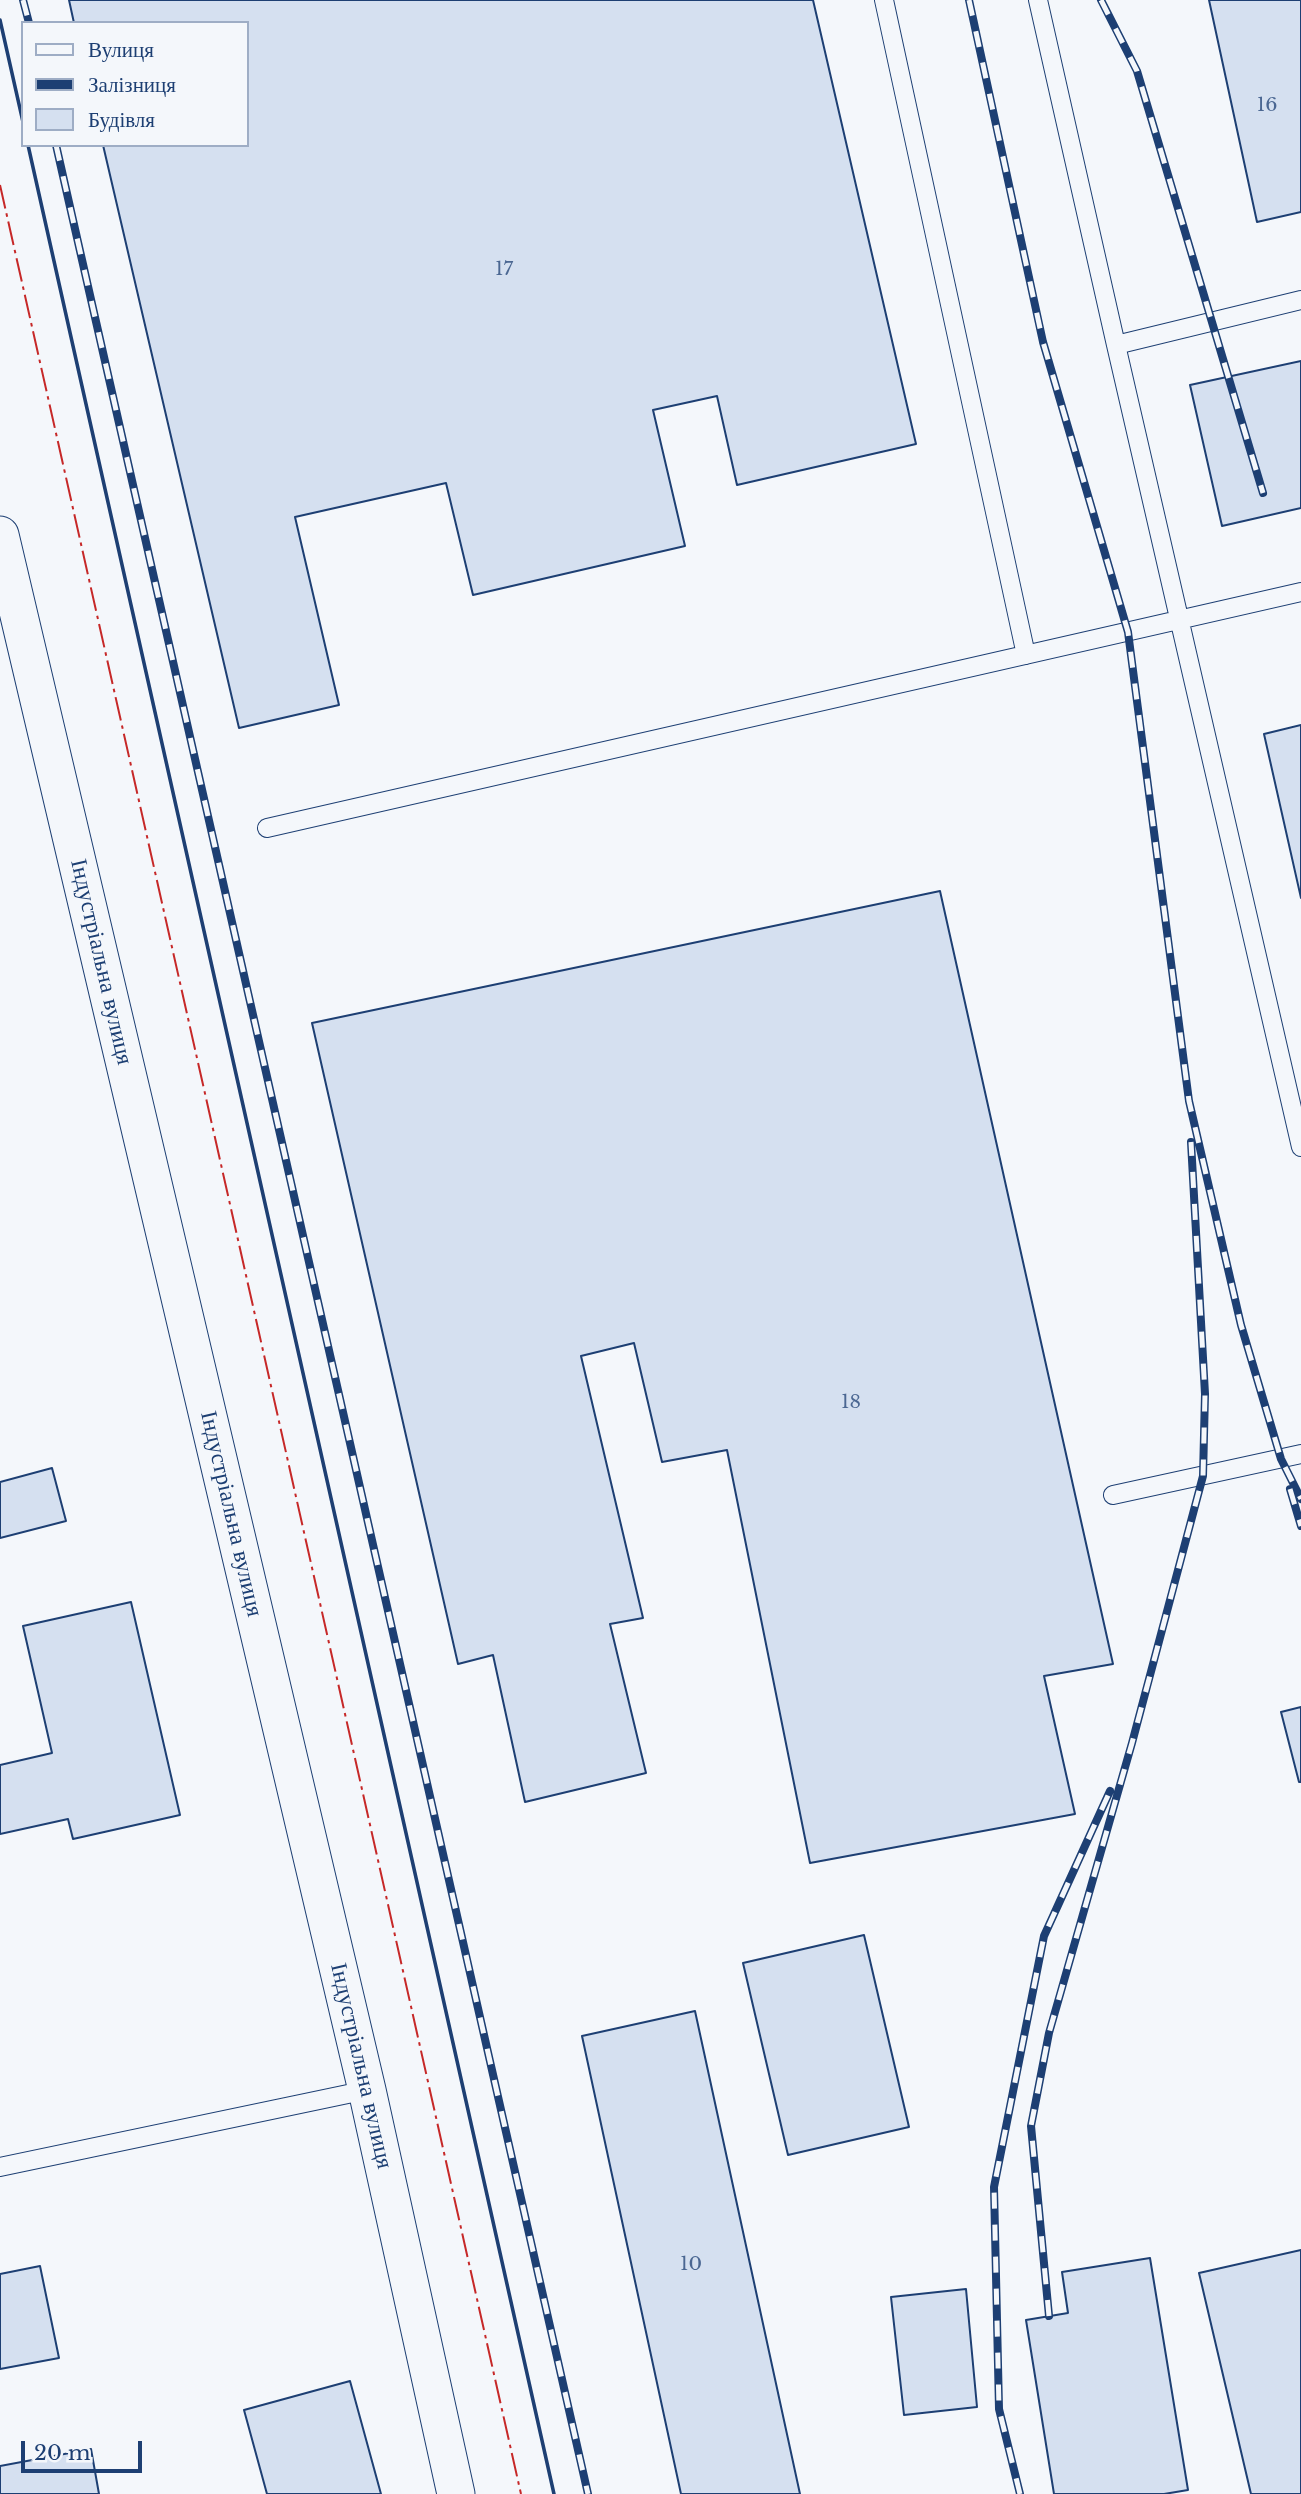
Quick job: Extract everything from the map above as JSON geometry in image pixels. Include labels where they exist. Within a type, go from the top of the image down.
[{"type":"street","name":"Індустріальна вулиця","points":[[0,535],[367,2090],[456,2494]]},
{"type":"lane","points":[[884,0],[1026,655]]},
{"type":"lane","points":[[1038,0],[1301,1147]]},
{"type":"lane","points":[[1116,345],[1301,300]]},
{"type":"lane","points":[[267,828],[1301,592]]},
{"type":"lane","points":[[1113,1495],[1301,1454]]},
{"type":"lane","points":[[0,2166],[367,2090]]},
{"type":"building","points":[[69,0],[813,0],[916,444],[737,485],[717,396],[653,410],[685,546],[473,595],[446,483],[295,517],[339,705],[239,728],[103,147],[248,147],[248,21],[74,21]]},
{"type":"building","points":[[1209,0],[1301,0],[1301,212],[1257,222]]},
{"type":"building","points":[[1301,361],[1301,508],[1222,526],[1190,385]]},
{"type":"building","points":[[1301,725],[1301,898],[1264,734]]},
{"type":"building","points":[[940,891],[1113,1664],[1044,1676],[1075,1814],[810,1863],[727,1450],[662,1462],[634,1343],[581,1356],[643,1618],[610,1624],[646,1773],[525,1802],[493,1655],[458,1664],[312,1023]]},
{"type":"building","points":[[52,1468],[66,1521],[0,1538],[0,1482]]},
{"type":"building","points":[[131,1602],[180,1815],[73,1839],[68,1819],[0,1834],[0,1765],[52,1753],[23,1626]]},
{"type":"building","points":[[1301,1707],[1301,1782],[1299,1782],[1281,1712]]},
{"type":"building","points":[[864,1935],[909,2127],[788,2155],[743,1963]]},
{"type":"building","points":[[695,2011],[800,2494],[681,2494],[582,2036]]},
{"type":"building","points":[[1301,2250],[1301,2494],[1251,2494],[1199,2273]]},
{"type":"building","points":[[1150,2258],[1188,2490],[1164,2494],[1054,2494],[1026,2320],[1068,2313],[1062,2272]]},
{"type":"building","points":[[40,2266],[59,2358],[0,2369],[0,2274]]},
{"type":"building","points":[[966,2289],[977,2407],[904,2415],[891,2297]]},
{"type":"building","points":[[350,2381],[381,2494],[267,2494],[244,2410]]},
{"type":"building","points":[[91,2449],[99,2494],[0,2494],[0,2466]]},
{"type":"railway","points":[[23,0],[28,21]]},
{"type":"railway","points":[[969,0],[1043,342],[1128,632],[1189,1101],[1241,1325],[1281,1459],[1301,1499]]},
{"type":"railway","points":[[1101,0],[1137,71],[1263,493]]},
{"type":"railway","points":[[56,147],[588,2494]]},
{"type":"railway","points":[[1049,2316],[1031,2126],[1049,2033],[1132,1743],[1203,1476],[1205,1394],[1191,1142]]},
{"type":"railway","points":[[1290,1489],[1301,1526]]},
{"type":"railway","points":[[1020,2494],[999,2409],[994,2187],[1044,1936],[1110,1791]]},
{"type":"wall","points":[[0,20],[21,113]]},
{"type":"wall","points":[[28,147],[554,2494]]},
{"type":"power","points":[[0,185],[521,2494]]}]
